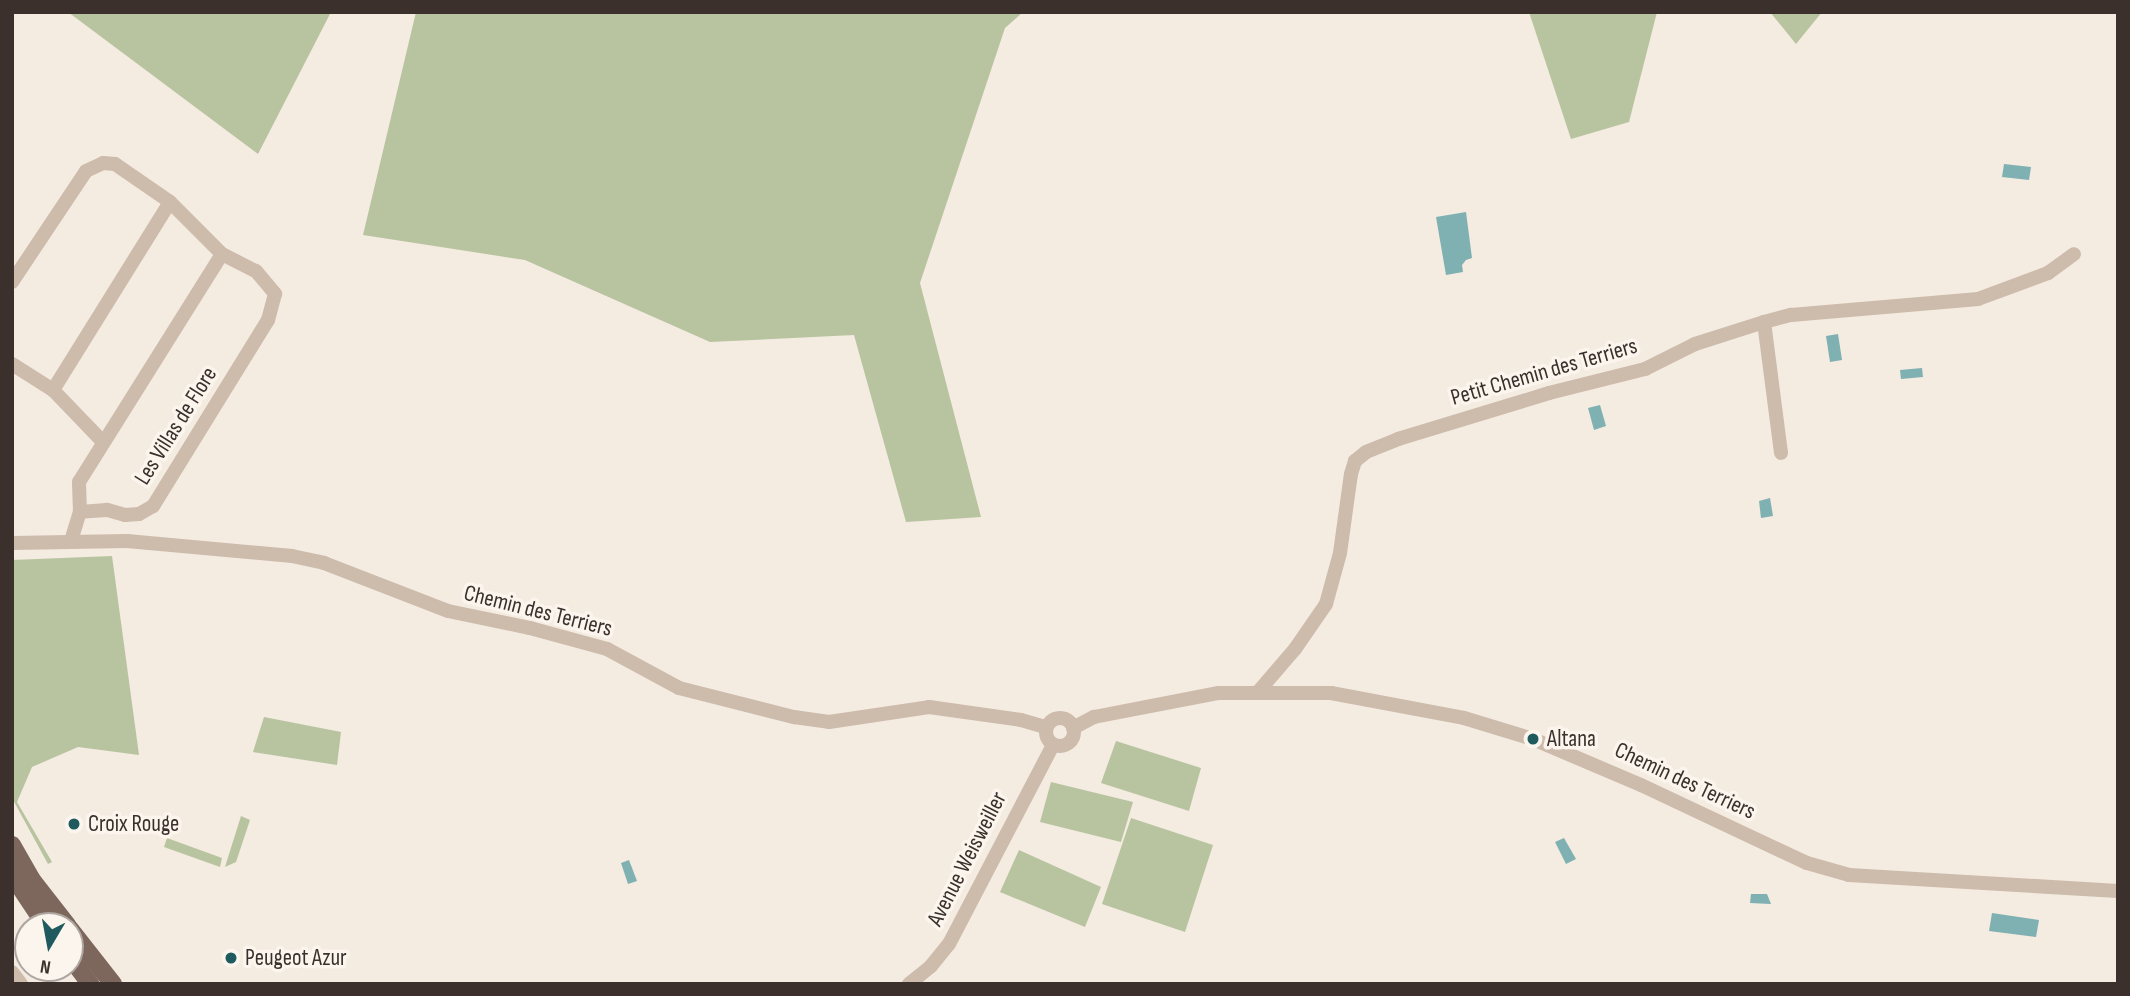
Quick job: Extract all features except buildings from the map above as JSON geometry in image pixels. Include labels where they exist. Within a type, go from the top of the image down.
[{"type":"main road","points":[[12,845],[32,880],[57,912]]},
{"type":"main road","points":[[12,875],[37,912]]},
{"type":"main road","points":[[84,946],[113,984]]},
{"type":"street","name":"Les Villas de Flore","points":[[12,282],[86,171],[103,163],[115,164],[170,202],[222,254],[256,271],[275,294],[268,320],[153,506],[139,514],[125,515],[107,510],[80,512]]},
{"type":"street","points":[[53,390],[170,202]]},
{"type":"street","points":[[71,541],[80,512],[79,482],[222,254]]},
{"type":"street","name":"Petit Chemin des Terriers","points":[[1258,692],[1295,649],[1325,604],[1340,553],[1351,474],[1356,461],[1366,452],[1398,439],[1549,393],[1645,369],[1695,344],[1764,322],[1791,315],[1978,299],[2048,273],[2074,254]]},
{"type":"street","points":[[1764,322],[1781,453]]},
{"type":"street","points":[[12,364],[53,390],[103,442]]},
{"type":"street","name":"Chemin des Terriers","points":[[13,540],[164,544],[292,556],[324,563],[448,611],[530,628],[607,649],[679,688],[709,698],[794,718],[829,722],[929,706],[1021,720],[1046,727]]},
{"type":"street","name":"Chemin des Terriers","points":[[1073,728],[1107,715],[1219,693],[1331,694],[1411,707],[1500,728],[1629,780],[1807,863],[1849,875],[2118,891]]},
{"type":"street","points":[[1060,718],[1068,721],[1073,728],[1070,741],[1063,746],[1054,745],[1046,735],[1046,727],[1052,720],[1060,718]]},
{"type":"street","name":"Avenue Weisweiller","points":[[909,984],[931,966],[949,944],[1054,745]]},
{"type":"street","points":[[12,972],[21,984]]},
{"type":"green space","points":[[68,12],[331,12],[258,154]]},
{"type":"green space","points":[[416,12],[1023,12],[1005,28],[920,283],[981,517],[906,522],[854,335],[710,342],[525,260],[363,235]]},
{"type":"green space","points":[[1529,12],[1657,12],[1629,122],[1571,139]]},
{"type":"green space","points":[[1770,12],[1822,12],[1796,44]]},
{"type":"green space","points":[[112,556],[139,755],[78,747],[32,767],[17,802],[52,862],[48,864],[12,798],[12,560]]},
{"type":"green space","points":[[264,717],[341,732],[337,765],[253,752]]},
{"type":"green space","points":[[1116,741],[1201,768],[1189,811],[1101,783]]},
{"type":"green space","points":[[1051,782],[1133,802],[1121,842],[1040,822]]},
{"type":"green space","points":[[241,816],[250,820],[236,862],[225,867]]},
{"type":"green space","points":[[1131,818],[1213,845],[1185,932],[1102,904]]},
{"type":"green space","points":[[167,838],[222,858],[220,867],[164,847]]},
{"type":"green space","points":[[1019,850],[1101,887],[1085,927],[1000,892]]},
{"type":"water","points":[[2004,164],[2031,167],[2029,180],[2002,177]]},
{"type":"water","points":[[1466,212],[1472,258],[1462,265],[1463,272],[1446,275],[1436,217]]},
{"type":"water","points":[[1838,334],[1842,360],[1830,362],[1826,336]]},
{"type":"water","points":[[1922,368],[1923,377],[1901,379],[1900,370]]},
{"type":"water","points":[[1600,405],[1606,426],[1594,430],[1588,408]]},
{"type":"water","points":[[1770,498],[1773,516],[1761,518],[1759,501]]},
{"type":"water","points":[[1564,838],[1576,859],[1566,864],[1555,842]]},
{"type":"water","points":[[629,860],[637,881],[628,884],[621,863]]},
{"type":"water","points":[[1751,894],[1767,894],[1771,904],[1750,903]]},
{"type":"water","points":[[1992,913],[2039,920],[2036,937],[1989,931]]},
{"type":"place","name":"Altana","points":[[1533,739]]},
{"type":"place","name":"Croix Rouge","points":[[74,824]]},
{"type":"place","name":"Peugeot Azur","points":[[231,958]]}]
